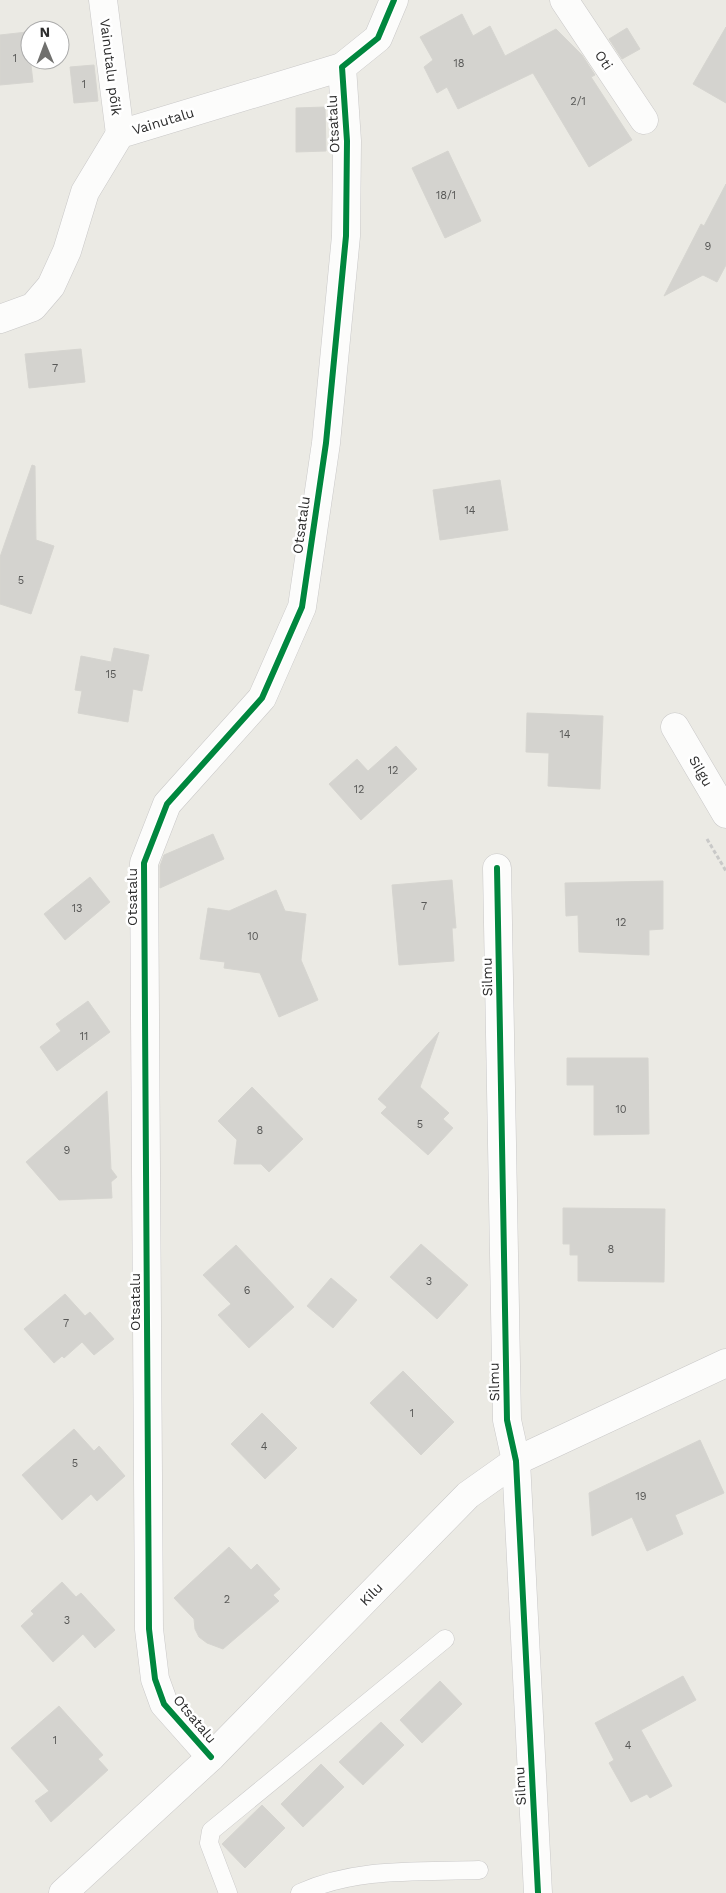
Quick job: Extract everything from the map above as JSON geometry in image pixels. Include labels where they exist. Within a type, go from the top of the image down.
[{"type":"street","name":"Vainutalu põik","points":[[103,0],[120,134]]},
{"type":"street","points":[[342,67],[378,38],[394,0]]},
{"type":"street","name":"Oti","points":[[564,0],[644,120]]},
{"type":"street","name":"Vainutalu","points":[[0,319],[33,308],[51,286],[68,251],[85,192],[120,134],[342,67]]},
{"type":"street","name":"Otsatalu","points":[[210,1757],[164,1704],[155,1679],[150,1629],[144,863],[167,804],[262,698],[302,607],[326,443],[346,236],[347,141],[342,67]]},
{"type":"street","name":"Silgu","points":[[675,727],[726,814]]},
{"type":"street","name":"Silmu","points":[[497,868],[507,1420],[516,1461],[538,1893]]},
{"type":"street","name":"Kilu","points":[[63,1893],[210,1757],[468,1495],[516,1461],[726,1363]]},
{"type":"lane","points":[[228,1893],[209,1843],[211,1831],[445,1639]]},
{"type":"lane","points":[[300,1893],[322,1883],[356,1874],[479,1870]]},
{"type":"building","points":[[462,14],[473,36],[490,26],[505,56],[556,29],[582,55],[595,75],[591,77],[632,140],[589,167],[533,73],[458,109],[447,87],[437,93],[424,67],[433,60],[420,37]]},
{"type":"building","points":[[726,27],[726,103],[693,84]]},
{"type":"building","points":[[627,28],[640,49],[622,59],[609,39]]},
{"type":"building","points":[[20,33],[20,70],[32,70],[33,82],[0,85],[0,35]]},
{"type":"building","points":[[94,65],[98,101],[74,103],[70,67]]},
{"type":"building","points":[[325,107],[326,151],[296,152],[296,108]]},
{"type":"building","points":[[448,151],[481,221],[445,238],[412,168]]},
{"type":"building","points":[[726,184],[726,265],[717,282],[703,275],[664,296],[701,224],[704,226]]},
{"type":"building","points":[[81,349],[85,382],[29,388],[25,354]]},
{"type":"building","points":[[32,465],[35,466],[36,540],[54,546],[31,614],[0,604],[0,557]]},
{"type":"building","points":[[500,480],[508,530],[440,540],[433,490]]},
{"type":"building","points":[[114,648],[149,655],[142,691],[133,689],[128,722],[78,713],[82,691],[75,690],[81,656],[111,662]]},
{"type":"building","points":[[527,713],[603,716],[600,789],[548,786],[549,753],[526,752]]},
{"type":"building","points":[[396,746],[417,769],[361,820],[329,784],[357,759],[368,771]]},
{"type":"building","points":[[213,834],[224,859],[160,888],[160,866],[164,855]]},
{"type":"building","points":[[90,877],[110,902],[65,940],[44,914]]},
{"type":"building","points":[[452,880],[456,928],[452,928],[454,961],[399,965],[392,885]]},
{"type":"building","points":[[663,881],[663,929],[649,930],[649,955],[579,952],[578,915],[566,916],[565,883]]},
{"type":"building","points":[[276,890],[285,911],[306,914],[301,960],[318,1000],[279,1017],[260,973],[224,968],[225,962],[200,959],[208,908],[229,911]]},
{"type":"building","points":[[88,1001],[110,1032],[57,1071],[40,1047],[61,1031],[56,1024]]},
{"type":"building","points":[[439,1032],[420,1087],[449,1113],[443,1119],[453,1128],[428,1155],[381,1113],[387,1107],[378,1099]]},
{"type":"building","points":[[567,1058],[648,1058],[649,1134],[594,1135],[594,1085],[567,1085]]},
{"type":"building","points":[[252,1087],[303,1139],[269,1172],[261,1164],[234,1164],[237,1140],[218,1121]]},
{"type":"building","points":[[107,1091],[111,1169],[117,1177],[111,1182],[112,1198],[59,1200],[26,1162]]},
{"type":"building","points":[[563,1208],[665,1209],[664,1282],[578,1281],[578,1255],[570,1255],[570,1244],[563,1244]]},
{"type":"building","points":[[421,1244],[468,1285],[437,1319],[390,1277]]},
{"type":"building","points":[[236,1245],[294,1307],[249,1348],[218,1315],[231,1304],[203,1275]]},
{"type":"building","points":[[331,1278],[357,1300],[333,1328],[307,1306]]},
{"type":"building","points":[[65,1294],[85,1316],[90,1312],[114,1339],[94,1355],[82,1342],[64,1358],[62,1356],[54,1363],[24,1329]]},
{"type":"building","points":[[403,1371],[454,1422],[421,1455],[370,1403]]},
{"type":"building","points":[[262,1413],[297,1448],[265,1479],[231,1444]]},
{"type":"building","points":[[74,1429],[94,1451],[99,1446],[125,1476],[97,1501],[91,1494],[62,1520],[22,1475]]},
{"type":"building","points":[[700,1440],[724,1493],[675,1515],[683,1534],[647,1551],[632,1517],[592,1536],[589,1493]]},
{"type":"building","points":[[229,1547],[251,1570],[257,1564],[280,1589],[273,1595],[279,1601],[223,1649],[207,1643],[199,1637],[195,1629],[194,1619],[174,1598]]},
{"type":"building","points":[[62,1582],[76,1597],[81,1593],[115,1630],[95,1648],[83,1634],[53,1662],[21,1626],[34,1614],[31,1611]]},
{"type":"building","points":[[683,1676],[696,1700],[641,1730],[672,1786],[650,1798],[647,1794],[631,1802],[609,1763],[614,1760],[595,1723]]},
{"type":"building","points":[[440,1681],[462,1704],[422,1743],[400,1720]]},
{"type":"building","points":[[59,1706],[103,1755],[98,1759],[108,1770],[51,1822],[35,1801],[49,1791],[11,1748]]},
{"type":"building","points":[[381,1722],[404,1745],[363,1785],[339,1762]]},
{"type":"building","points":[[321,1764],[344,1787],[303,1827],[281,1804]]},
{"type":"building","points":[[262,1805],[285,1828],[245,1868],[222,1844]]},
{"type":"cycle path","points":[[211,1757],[164,1704],[155,1679],[149,1629],[144,863],[167,804],[262,698],[302,607],[326,443],[346,236],[347,141],[342,67],[378,38],[394,0]]},
{"type":"cycle path","points":[[497,868],[507,1420],[516,1461],[538,1893]]}]
